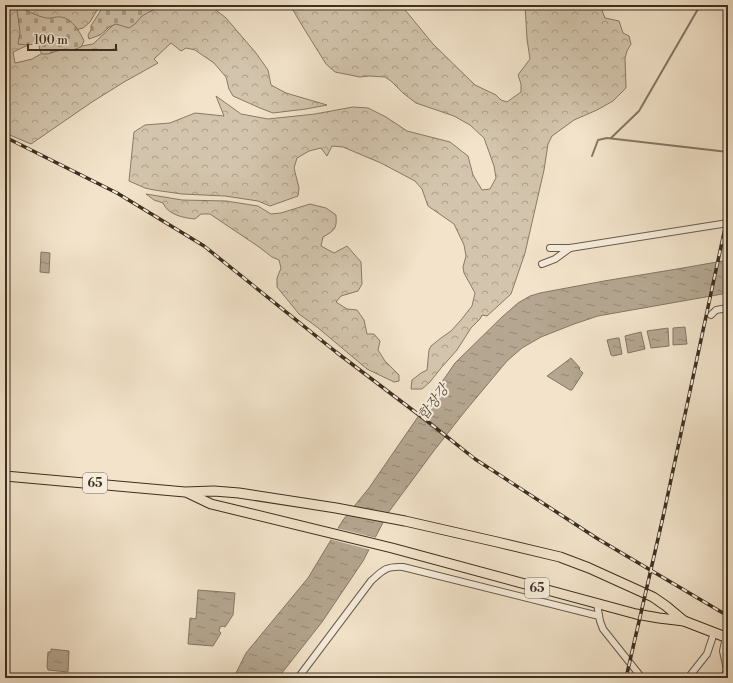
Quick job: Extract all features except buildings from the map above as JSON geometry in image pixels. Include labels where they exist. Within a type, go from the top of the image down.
[{"type":"main road","name":"65","points":[[5,476],[185,492],[214,491],[239,493],[336,508],[405,521],[560,557],[653,597],[684,621]]},
{"type":"main road","name":"65","points":[[185,492],[211,504],[392,548],[636,614],[684,621],[727,637]]},
{"type":"street","points":[[550,248],[570,248],[614,242],[728,222]]},
{"type":"street","points":[[542,264],[555,259],[570,248]]},
{"type":"street","points":[[711,315],[716,310],[728,308]]},
{"type":"street","points":[[298,678],[371,581],[385,569],[392,566],[403,567],[599,616]]},
{"type":"street","points":[[597,604],[603,629],[642,678]]},
{"type":"street","points":[[688,678],[707,654],[714,633]]},
{"type":"street","points":[[724,678],[727,670],[723,651],[727,637]]},
{"type":"green space","points":[[5,5],[100,5],[90,22],[83,28],[41,39],[13,52],[15,63],[32,59],[55,46],[76,47],[93,44],[125,14],[150,5],[163,5],[176,8],[210,7],[226,18],[256,53],[268,70],[271,85],[286,93],[327,105],[273,113],[260,108],[233,96],[229,89],[226,77],[214,63],[195,50],[186,48],[181,51],[171,43],[154,59],[158,63],[92,102],[31,144],[5,133]]},
{"type":"green space","points":[[104,5],[159,5],[154,10],[142,16],[129,28],[116,24],[109,27],[100,35],[89,39],[88,35],[91,30],[91,26]]},
{"type":"green space","points":[[290,5],[401,5],[433,44],[475,85],[507,102],[521,92],[521,84],[518,75],[530,59],[525,5],[600,5],[605,18],[619,21],[623,33],[629,36],[631,44],[625,58],[626,88],[613,101],[574,120],[552,136],[548,144],[544,170],[525,253],[511,294],[487,316],[482,315],[471,328],[457,350],[430,382],[422,389],[411,389],[412,380],[427,370],[429,350],[431,346],[451,331],[461,320],[472,306],[475,293],[464,273],[463,267],[466,256],[464,245],[454,224],[428,206],[422,189],[415,181],[381,163],[343,147],[332,146],[327,156],[321,148],[309,151],[297,158],[294,168],[299,188],[298,196],[270,206],[258,201],[225,196],[182,194],[154,190],[129,181],[134,132],[145,125],[170,123],[195,113],[224,116],[216,96],[241,114],[268,119],[315,114],[353,107],[368,108],[386,117],[407,131],[450,142],[468,156],[473,175],[482,190],[490,189],[496,178],[494,166],[484,138],[470,125],[454,116],[416,103],[385,77],[360,77],[335,72],[326,64]]},
{"type":"green space","points":[[19,7],[42,17],[59,17],[69,20],[78,30],[84,41],[81,47],[73,50],[65,49],[48,54],[42,54],[39,45],[18,44],[20,32],[17,9]]},
{"type":"green space","points":[[146,194],[182,200],[226,201],[258,206],[271,214],[281,213],[310,204],[326,208],[336,215],[334,229],[323,237],[321,246],[334,253],[347,246],[361,262],[362,284],[358,291],[341,296],[336,302],[347,309],[357,310],[364,320],[367,334],[374,334],[380,341],[378,350],[385,361],[399,375],[399,381],[394,382],[367,369],[317,327],[299,314],[277,287],[277,278],[281,268],[279,260],[272,257],[210,214],[201,214],[195,219],[181,217],[172,213],[163,203],[154,200]]},
{"type":"water","points":[[41,252],[50,253],[49,273],[40,272]]},
{"type":"water","name":"합장강","points":[[728,260],[728,293],[598,316],[541,337],[522,348],[507,361],[433,452],[388,513],[363,561],[322,622],[278,678],[233,678],[246,653],[308,578],[343,520],[369,488],[455,363],[518,303],[530,296],[540,293]]},
{"type":"water","points":[[685,327],[687,344],[673,345],[673,328]]},
{"type":"water","points":[[668,328],[669,346],[651,348],[647,331]]},
{"type":"water","points":[[641,332],[645,349],[628,353],[625,336]]},
{"type":"water","points":[[619,338],[622,354],[613,356],[611,355],[607,340]]},
{"type":"water","points":[[571,358],[583,373],[572,390],[570,390],[547,376]]},
{"type":"water","points":[[198,590],[235,593],[233,615],[225,627],[220,627],[219,631],[221,633],[213,646],[188,644],[190,618],[196,619]]},
{"type":"water","points":[[51,649],[69,651],[68,672],[48,670],[48,652],[51,652]]},
{"type":"pier","points":[[336,528],[377,538],[371,550],[329,539]]},
{"type":"waterway","points":[[611,138],[639,111],[698,9],[702,5]]},
{"type":"waterway","points":[[592,156],[598,140],[607,138],[728,152]]},
{"type":"railway","points":[[5,137],[117,193],[204,246],[336,352],[475,459],[598,539],[728,616]]},
{"type":"railway","points":[[626,678],[663,517],[728,214]]}]
